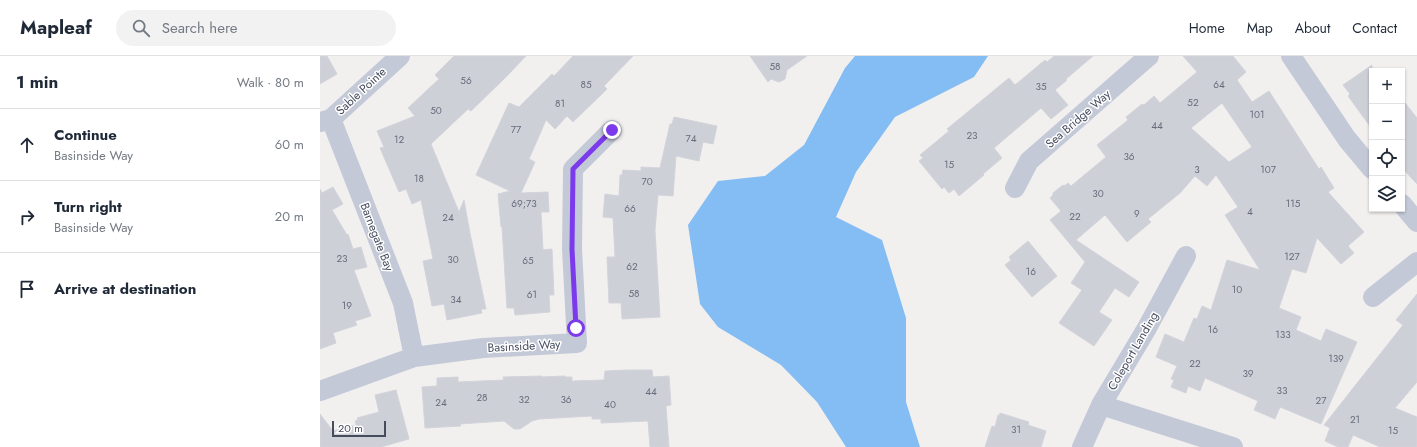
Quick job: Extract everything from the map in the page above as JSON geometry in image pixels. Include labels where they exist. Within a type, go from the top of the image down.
[{"type":"street","name":"Sable Pointe","points":[[326,121],[400,56]]},
{"type":"street","name":"Sea Bridge Way","points":[[1015,188],[1029,161],[1149,56]]},
{"type":"street","points":[[1292,56],[1347,139],[1369,165]]},
{"type":"street","name":"Barnegate Bay","points":[[326,121],[403,303],[414,357]]},
{"type":"street","name":"Basinside Way","points":[[320,391],[414,357],[484,348],[577,343],[572,249],[573,169],[612,130]]},
{"type":"street","points":[[1405,208],[1417,222]]},
{"type":"street","name":"Coleport Landing","points":[[1082,447],[1101,405],[1147,328],[1186,256]]},
{"type":"street","points":[[1373,297],[1417,262]]},
{"type":"street","points":[[1101,405],[1233,447]]},
{"type":"water","points":[[855,56],[988,56],[974,77],[895,117],[856,172],[836,217],[882,240],[906,318],[906,402],[920,447],[846,447],[817,402],[781,365],[718,327],[700,304],[688,225],[718,181],[765,176],[804,145],[845,68]]},
{"type":"building","points":[[320,56],[327,56],[337,74],[320,84]]},
{"type":"building","points":[[454,56],[526,56],[471,111],[468,109],[431,144],[459,212],[464,200],[486,309],[481,309],[482,313],[447,320],[444,304],[432,306],[423,261],[433,259],[421,200],[412,204],[406,189],[399,192],[380,148],[384,147],[377,131],[415,116],[408,108],[439,79],[435,75]]},
{"type":"building","points":[[573,56],[633,56],[604,86],[607,89],[573,122],[567,116],[555,129],[546,120],[529,159],[535,162],[521,193],[548,192],[549,212],[541,212],[543,250],[552,249],[554,295],[549,295],[550,312],[515,315],[514,308],[507,308],[502,227],[498,194],[510,191],[476,175],[509,103],[519,107],[552,74],[554,76]]},
{"type":"building","points":[[750,56],[807,56],[787,70],[785,79],[779,82],[771,79],[768,82]]},
{"type":"building","points":[[1054,56],[1093,56],[1055,90],[1068,105],[1051,119],[1041,108],[994,148],[1002,158],[959,196],[954,189],[949,193],[944,187],[942,189],[919,161],[923,158],[920,155],[949,131],[947,129],[1009,78],[1015,85],[1045,60],[1047,62]]},
{"type":"building","points":[[1183,56],[1233,56],[1246,72],[1237,80],[1252,102],[1269,91],[1319,169],[1321,167],[1334,188],[1328,192],[1364,232],[1348,246],[1354,253],[1341,264],[1317,238],[1306,273],[1292,269],[1279,308],[1301,317],[1296,330],[1321,341],[1326,329],[1357,342],[1321,424],[1280,407],[1275,419],[1254,410],[1258,401],[1205,378],[1200,391],[1188,386],[1186,393],[1171,387],[1174,380],[1171,379],[1177,366],[1156,357],[1165,334],[1184,342],[1194,318],[1197,319],[1202,306],[1211,310],[1227,260],[1260,270],[1225,215],[1238,207],[1216,175],[1207,186],[1195,176],[1180,193],[1148,219],[1151,222],[1127,242],[1105,215],[1076,240],[1139,282],[1129,297],[1115,288],[1099,312],[1112,320],[1094,346],[1059,323],[1082,290],[1071,283],[1085,262],[1050,220],[1061,211],[1050,198],[1053,193],[1063,185],[1064,186],[1068,183],[1071,186],[1106,157],[1097,145],[1128,120],[1126,117],[1154,96],[1160,103],[1197,72]],"holes":[[[1222,103],[1252,147],[1229,162],[1191,128]]]},
{"type":"building","points":[[1372,65],[1372,68],[1369,68],[1369,125],[1348,96],[1350,94],[1343,85]]},
{"type":"building","points":[[1405,103],[1417,118],[1417,184],[1405,171]]},
{"type":"building","points":[[674,117],[717,126],[713,144],[703,142],[699,161],[676,156],[673,196],[658,195],[655,230],[660,317],[622,319],[621,303],[609,303],[607,257],[615,257],[613,218],[603,217],[605,194],[619,196],[620,175],[622,175],[623,170],[641,171],[641,167],[660,168],[670,124],[672,124]]},
{"type":"building","points":[[333,187],[343,204],[332,210],[347,235],[348,234],[353,249],[361,247],[367,267],[354,270],[371,316],[355,321],[357,325],[333,333],[336,343],[320,349],[320,189],[322,193]]},
{"type":"building","points":[[1028,241],[1057,276],[1032,297],[1005,265],[1011,260],[1009,257]]},
{"type":"building","points":[[1417,294],[1417,382],[1395,408],[1417,417],[1417,447],[1380,447],[1353,435],[1348,447],[1338,447],[1325,441],[1330,428],[1324,425],[1403,325],[1396,320]]},
{"type":"building","points":[[652,370],[653,377],[669,376],[671,405],[666,406],[669,447],[650,447],[648,421],[601,423],[601,419],[592,419],[592,416],[539,419],[532,421],[520,429],[514,429],[504,421],[425,428],[422,387],[437,386],[437,378],[458,377],[458,382],[504,380],[503,377],[542,376],[572,377],[572,381],[604,380],[605,371]]},
{"type":"building","points":[[396,390],[409,439],[381,447],[320,447],[320,414],[333,431],[356,425],[355,421],[358,420],[357,418],[379,412],[375,395]]},
{"type":"building","points":[[1000,413],[1029,422],[1028,425],[1046,431],[1041,447],[985,447],[992,426],[995,427],[998,415],[999,416]]},
{"type":"route","points":[[576,328],[572,249],[573,169],[612,130]]}]
